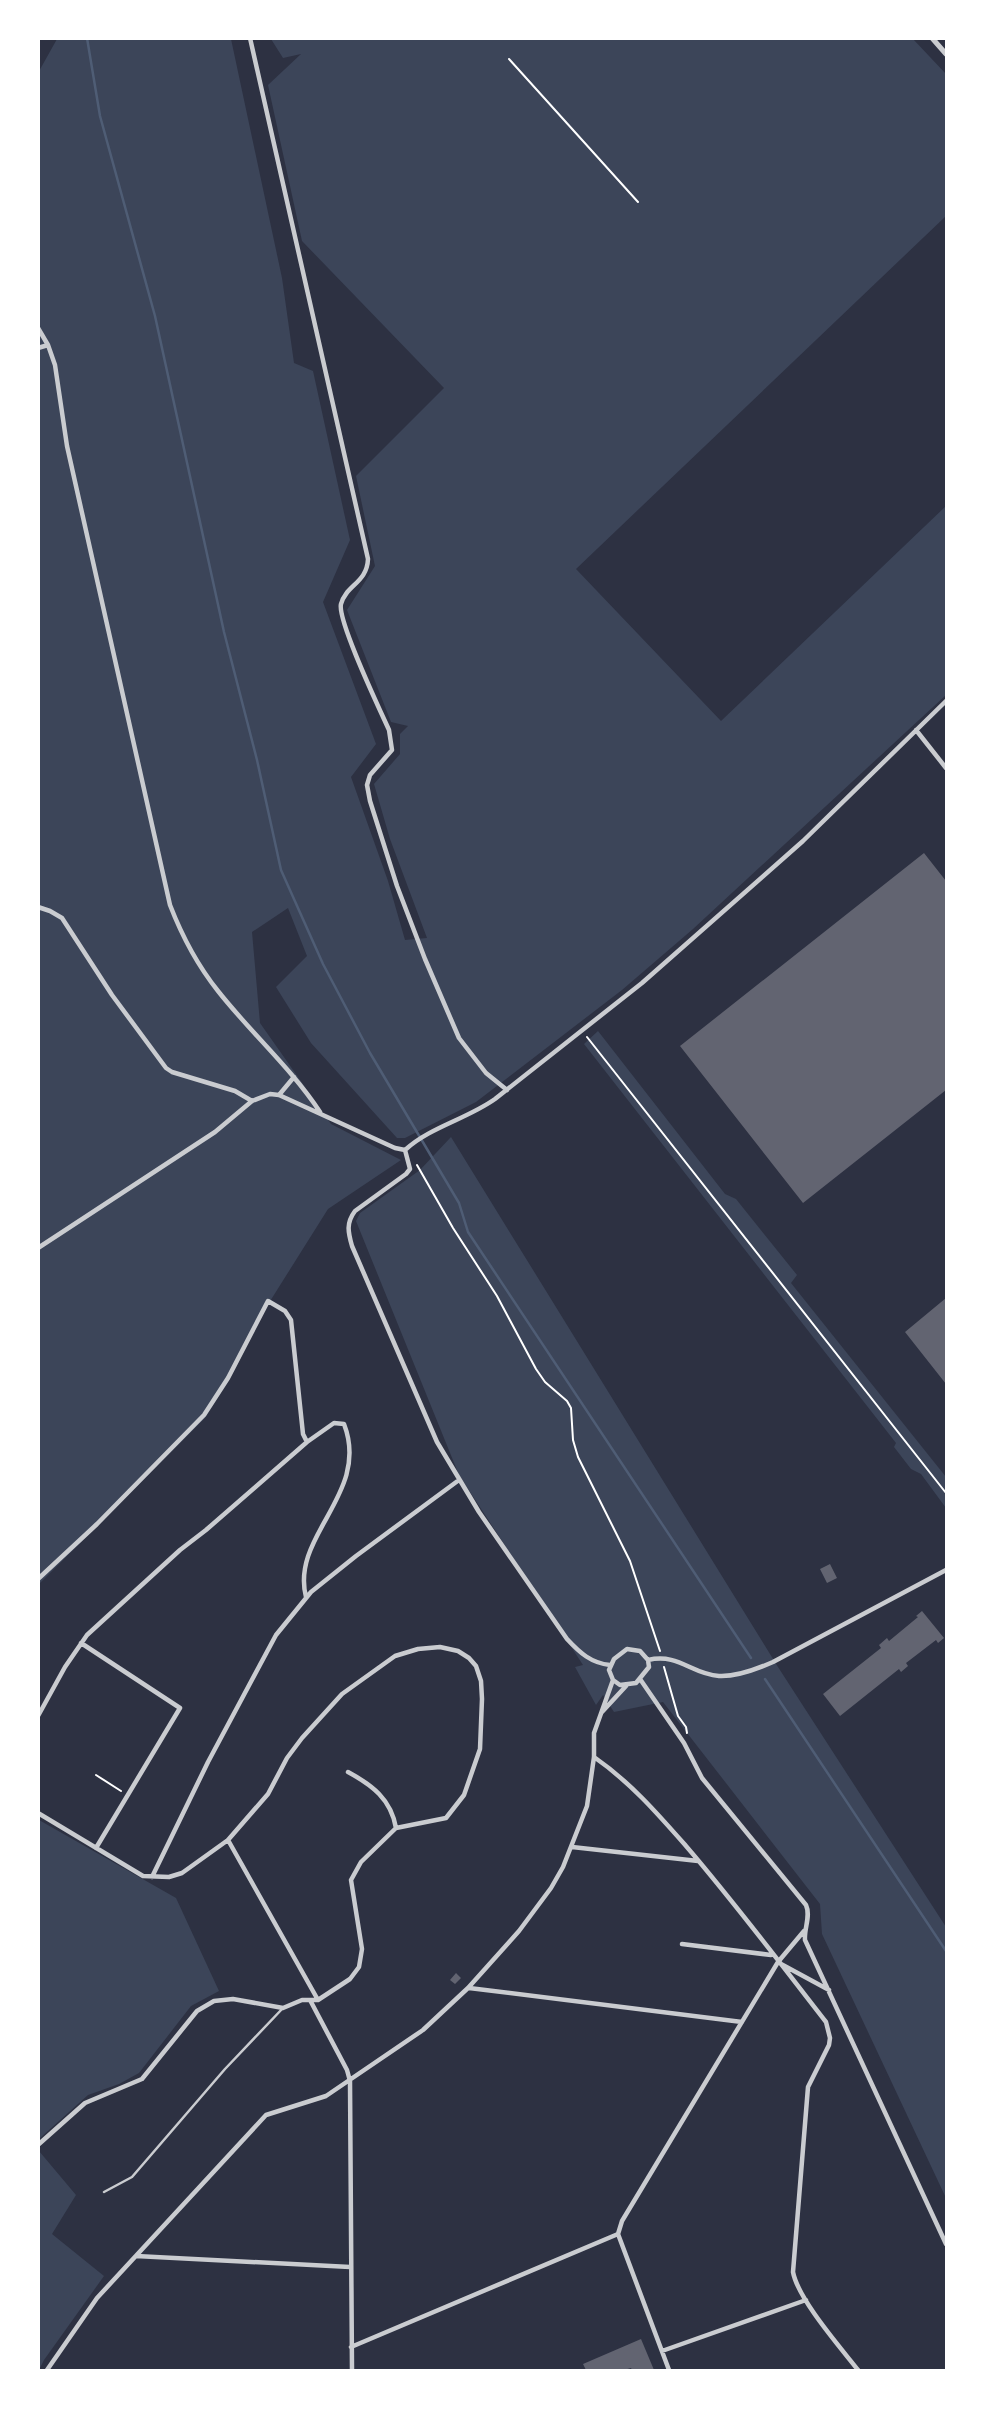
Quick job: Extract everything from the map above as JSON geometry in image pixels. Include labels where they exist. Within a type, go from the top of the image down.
[{"type":"street","points":[[250,38],[367,552],[368,565],[364,575],[345,596],[340,607],[345,626],[393,743],[391,753],[370,775],[368,793],[400,895],[454,1028],[480,1066],[507,1090]]},
{"type":"street","points":[[932,38],[947,54]]},
{"type":"street","points":[[38,328],[55,365],[70,459],[170,905],[188,946],[216,989],[294,1077],[320,1112]]},
{"type":"street","points":[[38,348],[48,345]]},
{"type":"street","points":[[405,1150],[415,1141],[470,1114],[507,1090],[642,983],[803,841],[947,701]]},
{"type":"street","points":[[916,730],[947,768]]},
{"type":"street","points":[[38,908],[62,918],[112,995],[166,1068],[235,1091],[252,1101]]},
{"type":"street","points":[[279,1095],[294,1077]]},
{"type":"street","points":[[38,1248],[215,1132],[252,1101],[270,1094],[279,1095],[320,1112],[395,1148],[405,1150]]},
{"type":"street","points":[[405,1150],[410,1169],[349,1219],[349,1237],[437,1442],[459,1480],[567,1639],[592,1661],[610,1665]]},
{"type":"street","points":[[38,1579],[97,1524],[204,1415],[228,1378],[268,1301],[285,1311],[291,1320],[303,1434],[307,1442]]},
{"type":"street","points":[[38,1716],[65,1667],[87,1635],[180,1550],[307,1442],[334,1423],[344,1424],[350,1440],[348,1467],[338,1499],[307,1555],[302,1583],[306,1597]]},
{"type":"street","points":[[152,1877],[208,1762],[276,1635],[306,1597],[356,1556],[459,1480]]},
{"type":"street","points":[[648,1660],[661,1658],[680,1661],[718,1676],[744,1672],[773,1662],[947,1570]]},
{"type":"street","points":[[81,1643],[180,1708],[96,1848]]},
{"type":"street","points":[[38,1813],[144,1876],[169,1877],[182,1872],[229,1840],[268,1794],[287,1758],[302,1738],[342,1694],[395,1656],[418,1649],[440,1647],[458,1651],[476,1666],[481,1681],[480,1749],[464,1795],[446,1818],[396,1828],[361,1862],[351,1880],[362,1949],[359,1967],[350,1979],[317,2000],[302,2000],[283,2008],[233,1999],[214,2001],[197,2011],[142,2079],[85,2104],[39,2144]]},
{"type":"street","points":[[627,1649],[640,1651],[648,1660],[646,1672],[632,1685],[626,1686],[610,1676],[610,1665],[627,1649]]},
{"type":"street","points":[[640,1679],[684,1743],[702,1778],[806,1905],[809,1913],[804,1930],[805,1940],[947,2244]]},
{"type":"street","points":[[47,2371],[97,2298],[266,2115],[326,2096],[350,2081],[423,2030],[495,1960],[538,1907],[572,1847],[587,1806],[594,1757],[594,1733],[613,1680]]},
{"type":"street","points":[[599,1716],[626,1686]]},
{"type":"street","points":[[594,1757],[617,1772],[641,1795],[699,1861],[826,2022],[829,2045],[810,2082],[807,2094],[793,2272],[796,2284],[806,2300],[858,2371]]},
{"type":"street","points":[[348,1772],[375,1787],[394,1819],[396,1828]]},
{"type":"street","points":[[229,1840],[317,2000]]},
{"type":"street","points":[[572,1847],[699,1861]]},
{"type":"street","points":[[669,2371],[618,2234],[622,2221],[778,1962],[804,1930]]},
{"type":"street","points":[[682,1944],[772,1955]]},
{"type":"street","points":[[778,1962],[830,1990]]},
{"type":"street","points":[[468,1988],[742,2022]]},
{"type":"street","points":[[310,2000],[350,2081],[352,2371]]},
{"type":"street","points":[[351,2347],[618,2234]]},
{"type":"street","points":[[136,2256],[350,2267]]},
{"type":"street","points":[[662,2351],[806,2300]]},
{"type":"lane","points":[[104,2192],[132,2177],[225,2069],[283,2008]]},
{"type":"path","points":[[509,58],[638,202]]},
{"type":"path","points":[[582,1030],[947,1493]]},
{"type":"path","points":[[408,1157],[415,1161],[453,1228],[497,1296],[536,1369],[571,1408],[573,1440],[578,1457],[630,1561],[678,1716],[686,1727],[687,1739],[684,1743]]},
{"type":"path","points":[[96,1775],[128,1795]]},
{"type":"shaded area","points":[[57,39],[231,39],[282,278],[294,363],[313,371],[350,540],[323,602],[376,744],[351,777],[388,881],[405,940],[427,938],[390,839],[374,784],[400,754],[400,734],[408,726],[391,722],[347,610],[375,566],[356,476],[444,388],[302,241],[268,85],[301,54],[283,58],[271,39],[913,39],[946,74],[946,216],[576,569],[721,721],[946,506],[946,695],[693,929],[622,990],[476,1102],[405,1138],[397,1138],[311,1043],[276,987],[307,956],[288,908],[252,932],[260,1023],[331,1124],[401,1160],[328,1209],[267,1306],[232,1375],[205,1418],[39,1584],[38,73]]},
{"type":"shaded area","points":[[598,1031],[725,1194],[736,1199],[797,1275],[791,1283],[946,1477],[946,1508],[921,1474],[911,1469],[894,1447],[896,1443],[584,1044]]},
{"type":"shaded area","points":[[451,1137],[778,1667],[946,1927],[946,2198],[822,1934],[820,1904],[663,1702],[614,1712],[603,1695],[596,1705],[575,1667],[583,1665],[459,1475],[356,1221],[360,1213],[420,1170]]},
{"type":"shaded area","points":[[39,1820],[176,1898],[219,1991],[191,2006],[139,2073],[119,2084],[88,2095],[39,2139]]},
{"type":"shaded area","points":[[39,2151],[76,2195],[52,2234],[104,2276],[39,2370]]},
{"type":"building","points":[[924,853],[946,881],[946,1090],[803,1203],[680,1046]]},
{"type":"building","points":[[946,1298],[946,1384],[905,1332]]},
{"type":"building","points":[[830,1564],[837,1578],[827,1583],[820,1569]]},
{"type":"building","points":[[922,1611],[944,1638],[938,1643],[936,1640],[906,1663],[908,1666],[901,1672],[899,1669],[840,1716],[823,1694]]},
{"type":"building","points":[[456,1973],[461,1978],[455,1984],[450,1980]]},
{"type":"building","points":[[641,2339],[654,2370],[586,2370],[583,2364]]},
{"type":"waterway","points":[[87,38],[100,116],[155,316],[224,632],[257,760],[281,870],[323,964],[370,1053],[459,1203],[468,1232],[751,1658]]},
{"type":"waterway","points":[[765,1679],[946,1951]]}]
